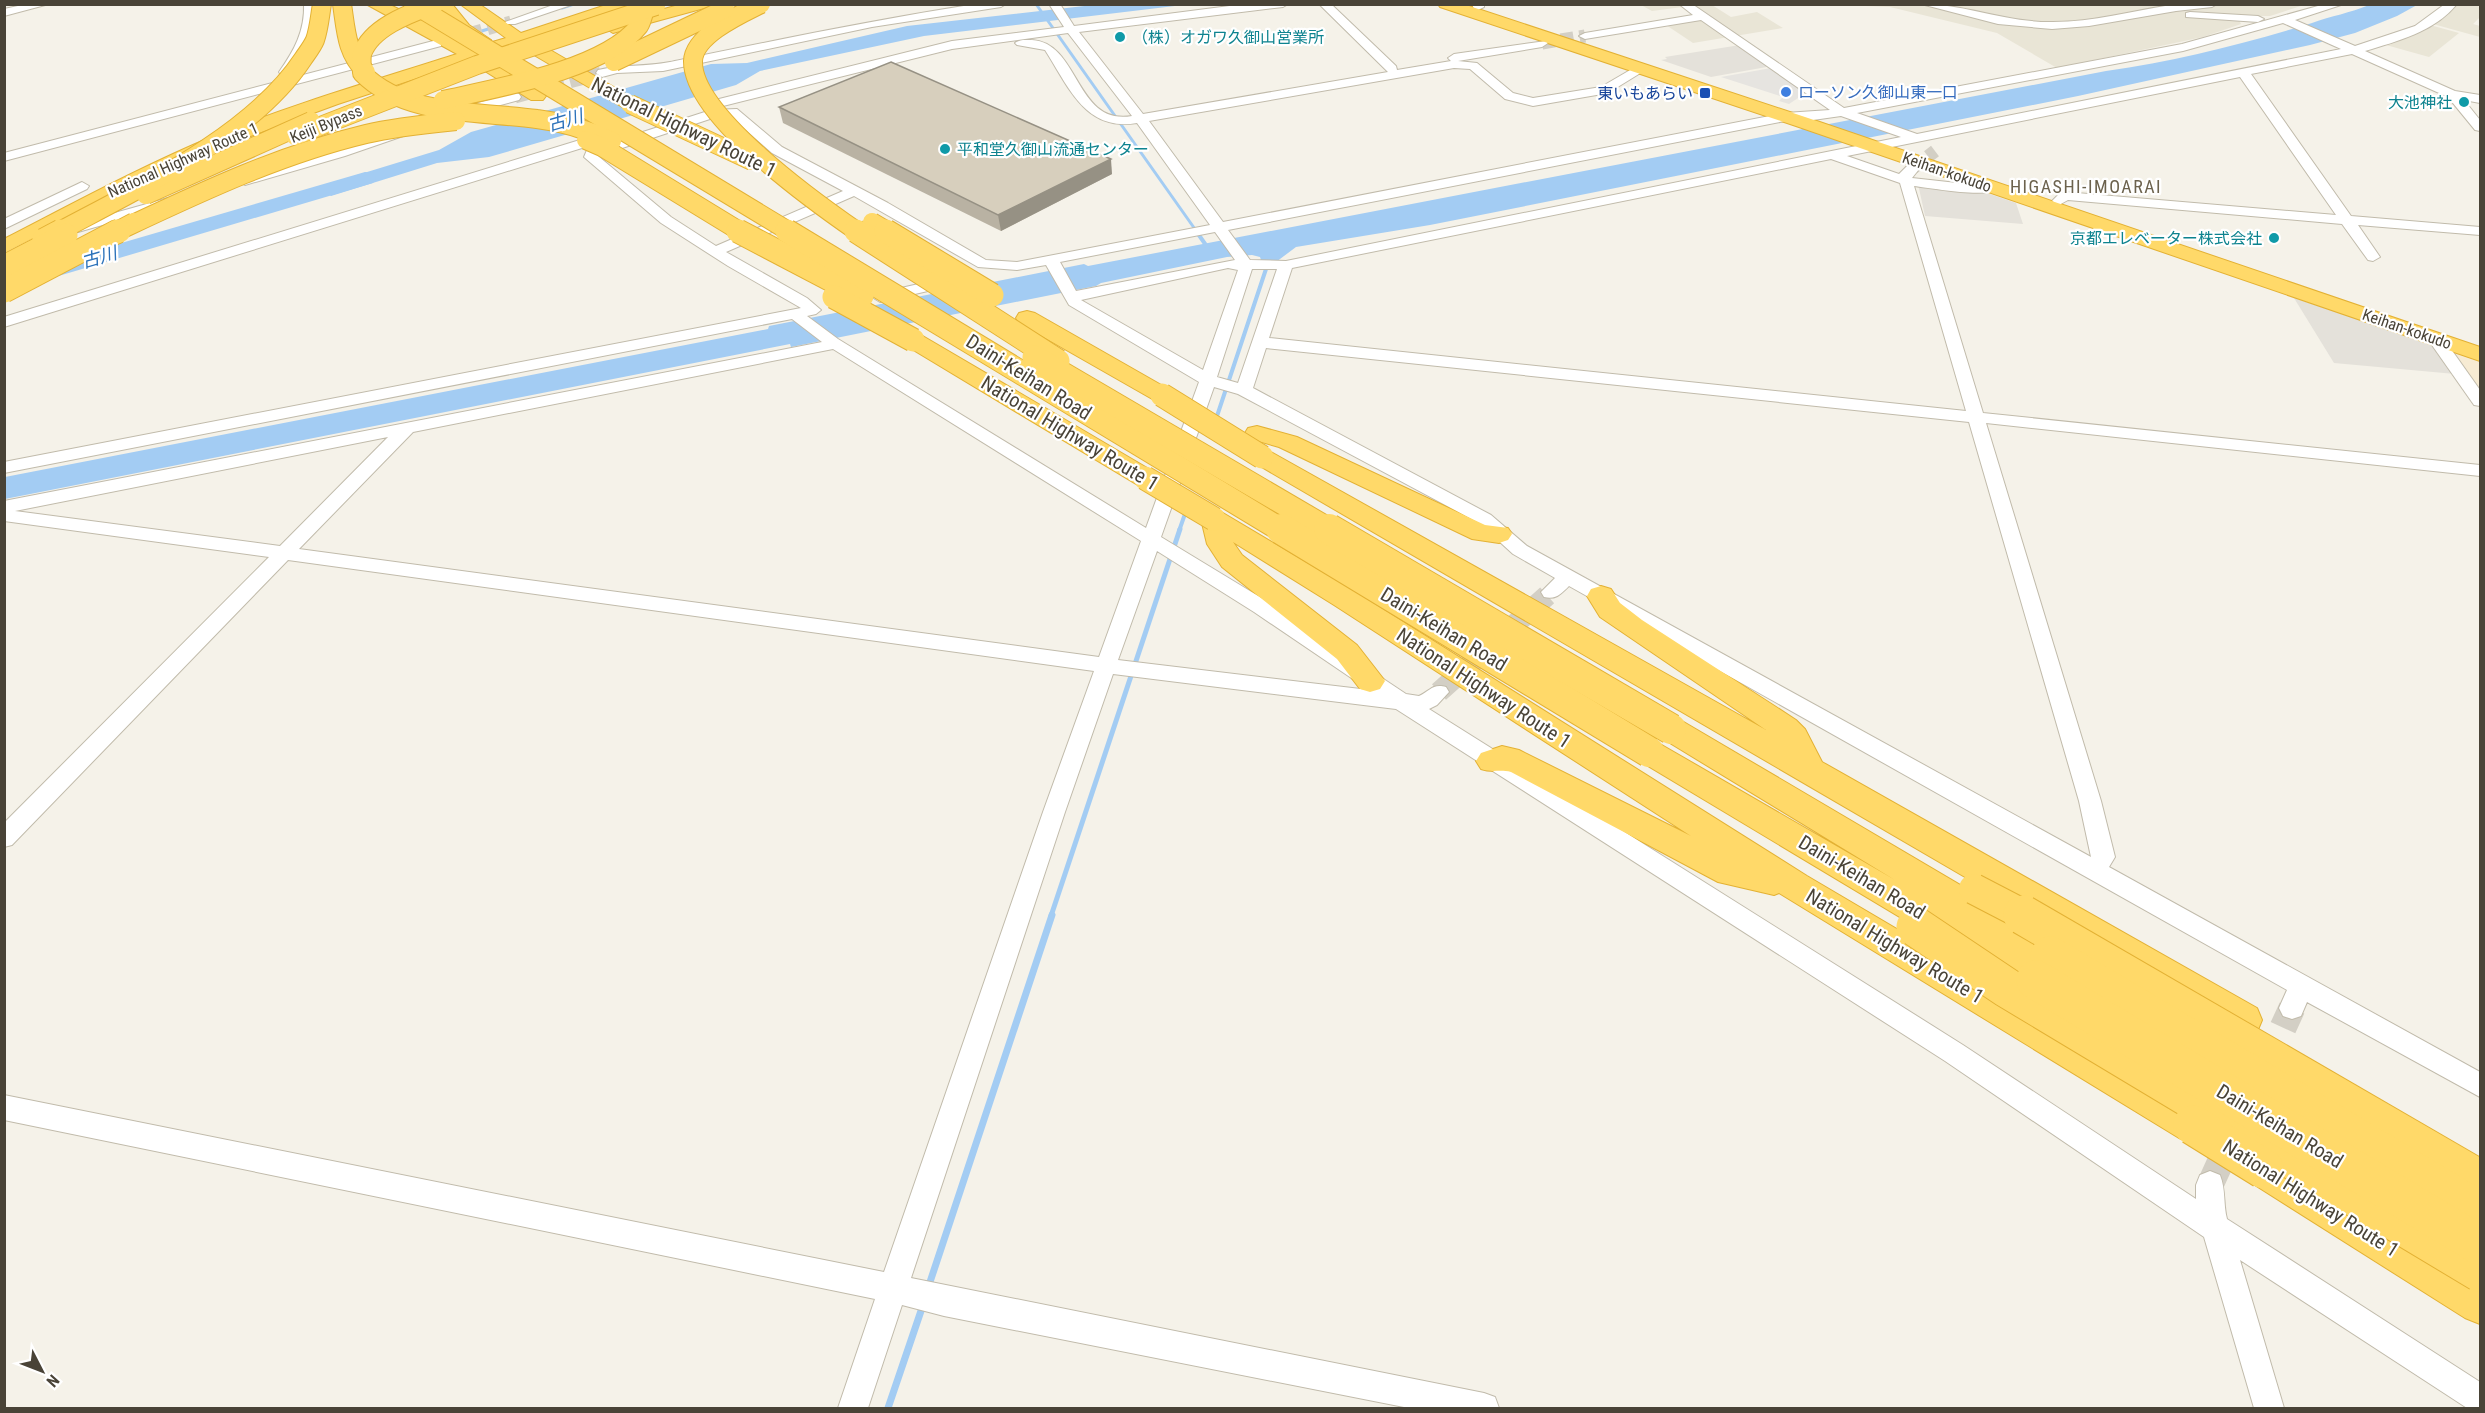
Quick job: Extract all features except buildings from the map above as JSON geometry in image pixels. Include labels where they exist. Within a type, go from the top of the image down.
[{"type":"highway","points":[[157,177],[246,120],[290,79],[306,59],[316,40],[321,27],[322,4]]},
{"type":"highway","points":[[342,4],[350,54],[364,70],[386,82],[408,88],[456,92],[526,86],[585,72],[634,53],[734,4]]},
{"type":"highway","name":"National Highway Route 1","points":[[374,4],[440,36],[471,55]]},
{"type":"highway","points":[[4,262],[258,120],[288,96],[327,54],[371,20],[411,4]]},
{"type":"highway","name":"Daini-Keihan Road","points":[[411,4],[925,312],[1203,484],[1660,740]]},
{"type":"highway","points":[[435,4],[388,27],[365,49],[361,57],[362,72],[365,79],[377,90],[415,102],[536,118],[595,132],[639,155],[876,303]]},
{"type":"highway","name":"Daini-Keihan Road","points":[[435,4],[942,303],[1226,466],[1660,740],[2043,968],[2481,1245]]},
{"type":"highway","points":[[443,4],[463,28],[550,79],[561,89],[592,130],[630,170]]},
{"type":"highway","name":"National Highway Route 1","points":[[468,4],[537,96],[630,170],[721,235],[913,340],[1214,519],[1344,598],[1795,886],[2193,1125],[2481,1303]]},
{"type":"highway","points":[[4,302],[154,222],[374,115],[505,53],[627,4]]},
{"type":"highway","points":[[643,4],[655,19],[667,54],[684,89],[706,120],[727,143],[785,192],[1226,466]]},
{"type":"highway","points":[[4,291],[116,232],[269,157],[324,135],[405,110],[536,78],[587,60],[629,36],[644,20],[643,4]]},
{"type":"highway","name":"Keiji Bypass","points":[[4,279],[156,200],[272,146],[505,53],[643,4]]},
{"type":"highway","name":"Keiji Bypass","points":[[4,267],[144,196],[366,98],[662,4]]},
{"type":"highway","points":[[505,53],[539,51],[702,4]]},
{"type":"highway","points":[[761,4],[718,28],[701,43],[696,51],[692,68],[700,90],[720,118],[765,162],[909,268]]},
{"type":"highway","name":"Keihan-kokudo","points":[[1446,4],[1641,69],[1802,119]]},
{"type":"highway","name":"Keihan-kokudo","points":[[1476,5],[1876,144],[2059,201],[2481,343]]},
{"type":"highway","name":"National Highway Route 1","points":[[539,51],[596,77],[640,109],[844,206],[954,270],[1028,318],[1170,399],[1259,445],[1811,772],[1950,849],[2481,1158]]},
{"type":"highway","name":"National Highway Route 1","points":[[4,248],[156,170],[222,140],[292,114],[471,55],[505,53]]},
{"type":"highway","points":[[116,232],[256,170],[353,136],[433,122],[505,122],[547,128],[602,147],[731,227],[876,303],[1203,484]]},
{"type":"highway","name":"Keihan-kokudo","points":[[1876,144],[1993,188],[2481,354]]},
{"type":"highway","points":[[1259,445],[1288,442],[1481,532],[1499,534]]},
{"type":"highway","points":[[1214,519],[1220,544],[1232,561],[1347,652],[1370,681]]},
{"type":"highway","points":[[1601,596],[1610,610],[1632,627],[1785,728],[1794,737],[1811,772]]},
{"type":"highway","points":[[1660,740],[2045,926],[2481,1180]]},
{"type":"highway","points":[[1660,740],[2007,988],[2481,1272]]},
{"type":"highway","points":[[1492,761],[1502,758],[1519,762],[1730,872],[1795,886]]},
{"type":"highway","name":"Daini-Keihan Road","points":[[2043,968],[2481,1211]]},
{"type":"street","points":[[4,13],[44,4]]},
{"type":"street","points":[[273,86],[296,57],[309,28],[310,4]]},
{"type":"street","points":[[511,22],[569,4]]},
{"type":"street","points":[[596,77],[617,69],[663,67],[872,24],[1001,4]]},
{"type":"street","points":[[853,1408],[897,1290],[1047,834],[1115,666],[1154,541],[1212,382],[1245,270],[1246,262],[1054,4]]},
{"type":"street","points":[[4,322],[559,151],[728,108],[952,45],[1070,28],[1283,4]]},
{"type":"street","points":[[1324,4],[1392,69]]},
{"type":"street","points":[[1684,4],[1845,113],[1914,136]]},
{"type":"street","points":[[1926,4],[2004,23],[2069,25],[2157,10],[2212,4]]},
{"type":"street","points":[[2283,20],[2291,12],[2308,4]]},
{"type":"street","points":[[728,108],[777,150],[982,264],[995,266],[1053,265],[1676,140],[1845,113],[2183,47],[2339,4]]},
{"type":"street","points":[[1070,296],[1228,264],[1246,262],[1283,265],[1832,155],[1914,136],[2243,72],[2380,43],[2428,24],[2452,4]]},
{"type":"street","points":[[1999,5],[2004,23]]},
{"type":"street","points":[[2157,10],[2182,15],[2283,20],[2452,94],[2481,99]]},
{"type":"street","points":[[1585,36],[1701,17]]},
{"type":"street","points":[[559,151],[592,153],[728,108],[735,108],[752,100],[875,69],[1030,42],[1049,48],[1090,109],[1098,116],[1125,121],[1137,115],[1542,43]]},
{"type":"street","points":[[4,164],[218,104],[273,86],[437,44]]},
{"type":"street","points":[[1137,115],[1454,64],[1473,66],[1509,96],[1533,102],[1604,90],[1641,69]]},
{"type":"street","points":[[2243,72],[2373,256]]},
{"type":"street","points":[[2452,94],[2481,127]]},
{"type":"street","points":[[4,157],[254,97]]},
{"type":"street","points":[[4,248],[340,153],[455,113],[514,97]]},
{"type":"street","points":[[1942,145],[1952,136],[1945,131]]},
{"type":"street","points":[[592,153],[591,157],[595,161],[666,220],[802,301],[802,313],[834,343],[1261,607],[1399,701]]},
{"type":"street","points":[[1832,155],[1966,188],[1993,188]]},
{"type":"street","points":[[1910,174],[1976,417],[2090,801],[2103,857],[2094,872]]},
{"type":"street","points":[[4,225],[82,186]]},
{"type":"street","points":[[716,251],[854,192]]},
{"type":"street","points":[[2059,201],[2065,196],[2075,196],[2481,231]]},
{"type":"street","points":[[1053,265],[1074,302],[1212,382],[1241,389],[1485,519],[1499,534],[1559,584],[1601,596],[2094,872],[2297,997],[2481,1085]]},
{"type":"street","points":[[1241,389],[1260,342],[1283,265]]},
{"type":"street","points":[[4,468],[802,313],[993,273],[995,266]]},
{"type":"street","points":[[2435,338],[2481,401]]},
{"type":"street","points":[[1260,342],[2481,470]]},
{"type":"street","points":[[4,507],[834,343]]},
{"type":"street","points":[[4,838],[287,553],[408,427]]},
{"type":"street","points":[[4,515],[1145,670],[1434,705],[1492,761],[1954,1053],[2173,1200],[2481,1399]]},
{"type":"street","points":[[4,1107],[944,1301],[1484,1408]]},
{"type":"street","points":[[2173,1200],[2193,1197],[2210,1185],[2210,1208],[2269,1408]]},
{"type":"shaded area","points":[[1641,5],[1712,5],[1731,17],[1757,12],[1783,28],[1693,43],[1666,25],[1707,19],[1690,6],[1652,11]]},
{"type":"shaded area","points":[[1841,5],[2304,5],[2270,16],[2237,16],[2241,24],[2203,37],[2057,68],[1997,33],[1890,7]]},
{"type":"shaded area","points":[[2456,5],[2480,5],[2480,17],[2473,24],[2480,26],[2480,37],[2433,24]]},
{"type":"shaded area","points":[[2430,25],[2459,33],[2429,57],[2386,45]]},
{"type":"shaded area","points":[[1740,45],[1772,66],[1711,77],[1661,60],[1667,59],[1665,57]]},
{"type":"shaded area","points":[[1771,68],[1807,92],[1789,104],[1779,101],[1783,97],[1721,77]]},
{"type":"shaded area","points":[[1918,184],[1984,192],[2016,203],[2023,224],[1925,216]]},
{"type":"shaded area","points":[[2294,298],[2437,346],[2455,374],[2334,363]]},
{"type":"shaded area","points":[[2450,352],[2480,362],[2480,392]]},
{"type":"water","points":[[1093,5],[1183,5],[924,36],[760,71],[736,85],[489,157],[437,163],[331,196],[318,187],[439,150],[471,132],[711,64],[747,63],[907,26]]},
{"type":"water","points":[[2369,5],[2417,5],[2355,33],[2310,45],[2078,96],[1430,225],[1296,247],[1276,262],[1261,260],[1260,257],[1252,255],[1227,257],[1101,283],[1096,286],[791,347],[790,344],[5,499],[5,477],[768,329],[769,326],[1084,264],[1088,266],[2158,62],[2261,38]]},
{"type":"waterway","points":[[562,8],[574,4]]},
{"type":"waterway","points":[[1036,4],[1197,232]]},
{"type":"waterway","points":[[472,34],[498,26]]},
{"type":"waterway","name":"古川","points":[[47,272],[365,178]]},
{"type":"waterway","points":[[1196,231],[1208,248]]},
{"type":"waterway","points":[[1215,422],[1268,263]]},
{"type":"waterway","points":[[1179,531],[1186,511]]},
{"type":"waterway","points":[[1051,916],[1180,529]]},
{"type":"waterway","points":[[928,1288],[1052,915]]},
{"type":"waterway","points":[[888,1408],[923,1305]]},
{"type":"tunnel","points":[[451,39],[511,22]]},
{"type":"tunnel","points":[[1542,43],[1585,36]]},
{"type":"tunnel","points":[[515,97],[602,73]]},
{"type":"tunnel","points":[[1913,168],[1935,151]]},
{"type":"tunnel","points":[[1439,692],[1551,592]]},
{"type":"tunnel","points":[[2266,1065],[2292,1008]]},
{"type":"tunnel","points":[[2210,1185],[2231,1139]]},
{"type":"place","name":"（株）オガワ久御山営業所","points":[[1120,37]]},
{"type":"place","name":"ローソン久御山東一口","points":[[1786,92]]},
{"type":"place","name":"東いもあらい","points":[[1705,93]]},
{"type":"place","name":"大池神社","points":[[2464,102]]},
{"type":"place","name":"平和堂久御山流通センター","points":[[945,149]]},
{"type":"place","name":"京都エレベーター株式会社","points":[[2274,238]]},
{"type":"district","name":"HIGASHI-IMOARAI","points":[[2086,186]]}]
